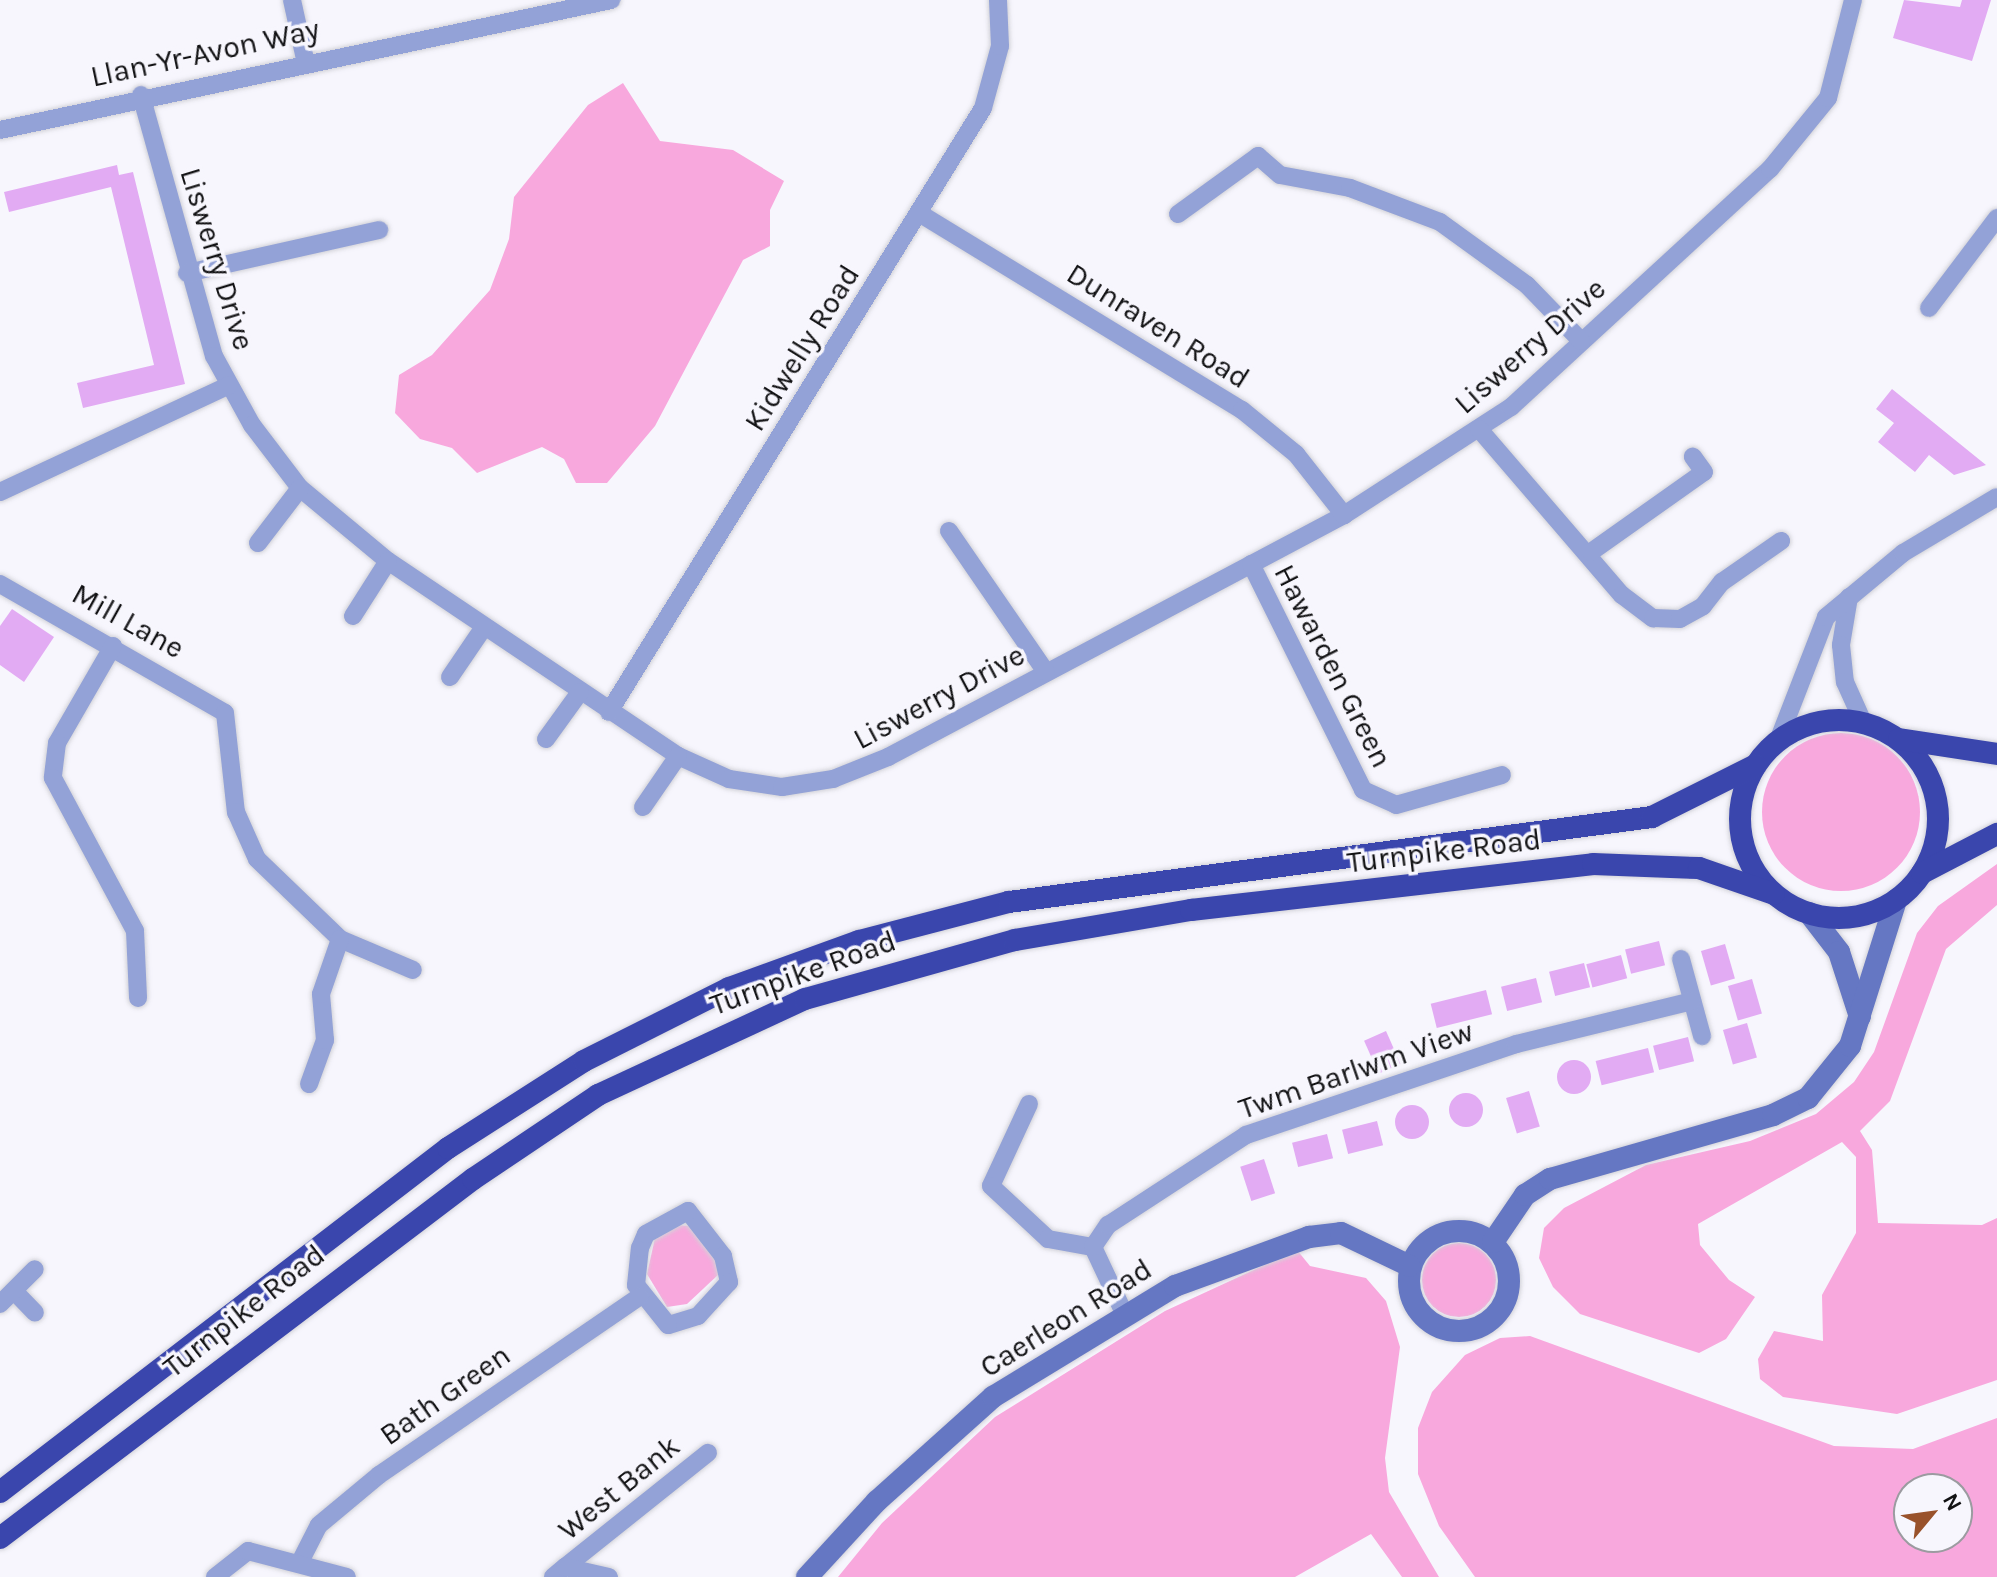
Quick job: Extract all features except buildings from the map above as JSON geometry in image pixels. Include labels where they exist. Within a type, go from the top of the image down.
[{"type":"highway","points":[[1997,754],[1899,739],[1863,722],[1818,722],[1778,741],[1756,765],[1742,798],[1741,833],[1752,866],[1774,894],[1809,913],[1839,918],[1896,900],[1922,873],[1997,834]]},
{"type":"highway","points":[[1899,739],[1933,787],[1936,831],[1922,873]]},
{"type":"highway","name":"Turnpike Road","points":[[0,1492],[448,1148],[584,1061],[729,988],[859,941],[1009,902],[1652,817],[1756,765]]},
{"type":"highway","name":"Turnpike Road","points":[[0,1538],[485,1171],[675,1054],[805,999],[1029,938],[1191,910],[1593,864],[1699,868],[1774,894]]},
{"type":"main road","points":[[1493,1242],[1525,1195],[1565,1173],[1773,1115],[1808,1098],[1834,1073],[1860,1017],[1896,900]]},
{"type":"main road","points":[[1809,913],[1839,952],[1860,1017]]},
{"type":"main road","points":[[1443,1232],[1474,1233],[1493,1242],[1507,1266],[1505,1300],[1489,1320],[1466,1331],[1432,1324],[1419,1312],[1410,1266],[1443,1232]]},
{"type":"main road","name":"Caerleon Road","points":[[807,1577],[938,1442],[1052,1355],[1124,1313],[1309,1237],[1341,1233],[1410,1266]]},
{"type":"street","points":[[292,0],[305,59]]},
{"type":"street","name":"Llan-Yr-Avon Way","points":[[0,130],[305,59],[611,0]]},
{"type":"street","name":"Kidwelly Road","points":[[609,712],[983,108],[1000,46],[998,0]]},
{"type":"street","name":"Liswerry Drive","points":[[141,95],[187,273],[229,385],[300,488],[388,561],[609,712],[678,756],[753,785],[833,779],[1046,672],[1344,515],[1479,429],[1770,169],[1828,98],[1853,0]]},
{"type":"street","points":[[1178,214],[1258,156],[1280,175],[1350,188],[1440,222],[1527,285],[1581,341]]},
{"type":"street","name":"Dunraven Road","points":[[919,213],[1242,410],[1296,454],[1344,515]]},
{"type":"street","points":[[1929,308],[1997,218]]},
{"type":"street","points":[[187,273],[379,230]]},
{"type":"street","points":[[0,492],[229,385]]},
{"type":"street","points":[[1479,429],[1591,552],[1622,595],[1653,618],[1680,619],[1781,541]]},
{"type":"street","points":[[1591,552],[1704,472],[1693,457]]},
{"type":"street","points":[[258,543],[300,488]]},
{"type":"street","points":[[1778,741],[1826,617],[1903,553],[1997,497]]},
{"type":"street","points":[[949,531],[1046,672]]},
{"type":"street","points":[[353,616],[388,561]]},
{"type":"street","name":"Hawarden Green","points":[[1251,564],[1363,790],[1396,805],[1502,775]]},
{"type":"street","name":"Mill Lane","points":[[0,584],[113,646],[225,713],[244,836],[290,896],[340,939]]},
{"type":"street","points":[[1849,597],[1841,645],[1845,682],[1863,722]]},
{"type":"street","points":[[450,677],[484,627]]},
{"type":"street","points":[[113,646],[57,743],[53,778],[135,931],[138,998]]},
{"type":"street","points":[[546,739],[580,692]]},
{"type":"street","points":[[643,807],[678,756]]},
{"type":"street","points":[[309,1084],[325,1040],[321,994],[340,939],[413,970]]},
{"type":"street","points":[[1681,959],[1702,1036]]},
{"type":"street","name":"Twm Barlwm View","points":[[1093,1247],[1108,1225],[1246,1135],[1516,1044],[1692,1001]]},
{"type":"street","points":[[1029,1104],[991,1186],[1048,1239],[1093,1247],[1124,1313]]},
{"type":"street","points":[[681,1213],[695,1215],[723,1256],[729,1282],[684,1324],[668,1325],[640,1296],[646,1234],[681,1213]]},
{"type":"street","points":[[0,1304],[35,1269]]},
{"type":"street","points":[[14,1291],[35,1313]]},
{"type":"street","name":"Bath Green","points":[[301,1560],[319,1525],[379,1475],[640,1296]]},
{"type":"street","name":"West Bank","points":[[559,1572],[708,1453]]},
{"type":"street","points":[[215,1577],[248,1551],[301,1560],[347,1577]]},
{"type":"street","points":[[559,1572],[609,1577]]},
{"type":"shaded area","points":[[623,83],[660,141],[733,150],[784,181],[770,210],[770,246],[743,260],[655,426],[607,483],[576,483],[564,459],[542,447],[477,473],[452,448],[420,439],[395,413],[399,375],[432,355],[490,290],[509,239],[514,197],[588,105]]},
{"type":"shaded area","points":[[1841,733],[1871,739],[1897,756],[1914,782],[1920,812],[1914,842],[1897,868],[1871,885],[1841,891],[1811,885],[1785,868],[1768,842],[1762,812],[1768,782],[1785,756],[1811,739]]},
{"type":"shaded area","points":[[1997,864],[1997,905],[1946,949],[1890,1101],[1860,1131],[1872,1150],[1878,1223],[1982,1225],[1997,1218],[1997,1380],[1897,1414],[1783,1397],[1760,1379],[1758,1359],[1774,1331],[1823,1341],[1822,1295],[1856,1233],[1856,1157],[1842,1142],[1698,1224],[1700,1245],[1729,1280],[1755,1297],[1726,1339],[1699,1353],[1580,1314],[1553,1287],[1539,1258],[1544,1228],[1564,1208],[1646,1165],[1750,1141],[1816,1114],[1854,1082],[1874,1052],[1917,933],[1938,906]]},
{"type":"shaded area","points":[[678,1225],[689,1226],[717,1257],[719,1274],[687,1304],[667,1307],[647,1274],[655,1238]]},
{"type":"shaded area","points":[[1459,1243],[1473,1246],[1485,1254],[1493,1266],[1496,1280],[1493,1294],[1485,1306],[1473,1314],[1459,1317],[1445,1314],[1433,1306],[1425,1294],[1422,1280],[1425,1266],[1433,1254],[1445,1246]]},
{"type":"shaded area","points":[[1297,1250],[1310,1266],[1366,1278],[1386,1301],[1400,1347],[1385,1458],[1389,1492],[1439,1577],[1402,1577],[1371,1534],[1295,1577],[838,1577],[882,1523],[995,1417],[1165,1311]]},
{"type":"shaded area","points":[[1530,1336],[1834,1446],[1913,1449],[1997,1418],[1997,1577],[1475,1577],[1439,1526],[1418,1474],[1418,1428],[1432,1392],[1465,1355],[1500,1338]]}]
